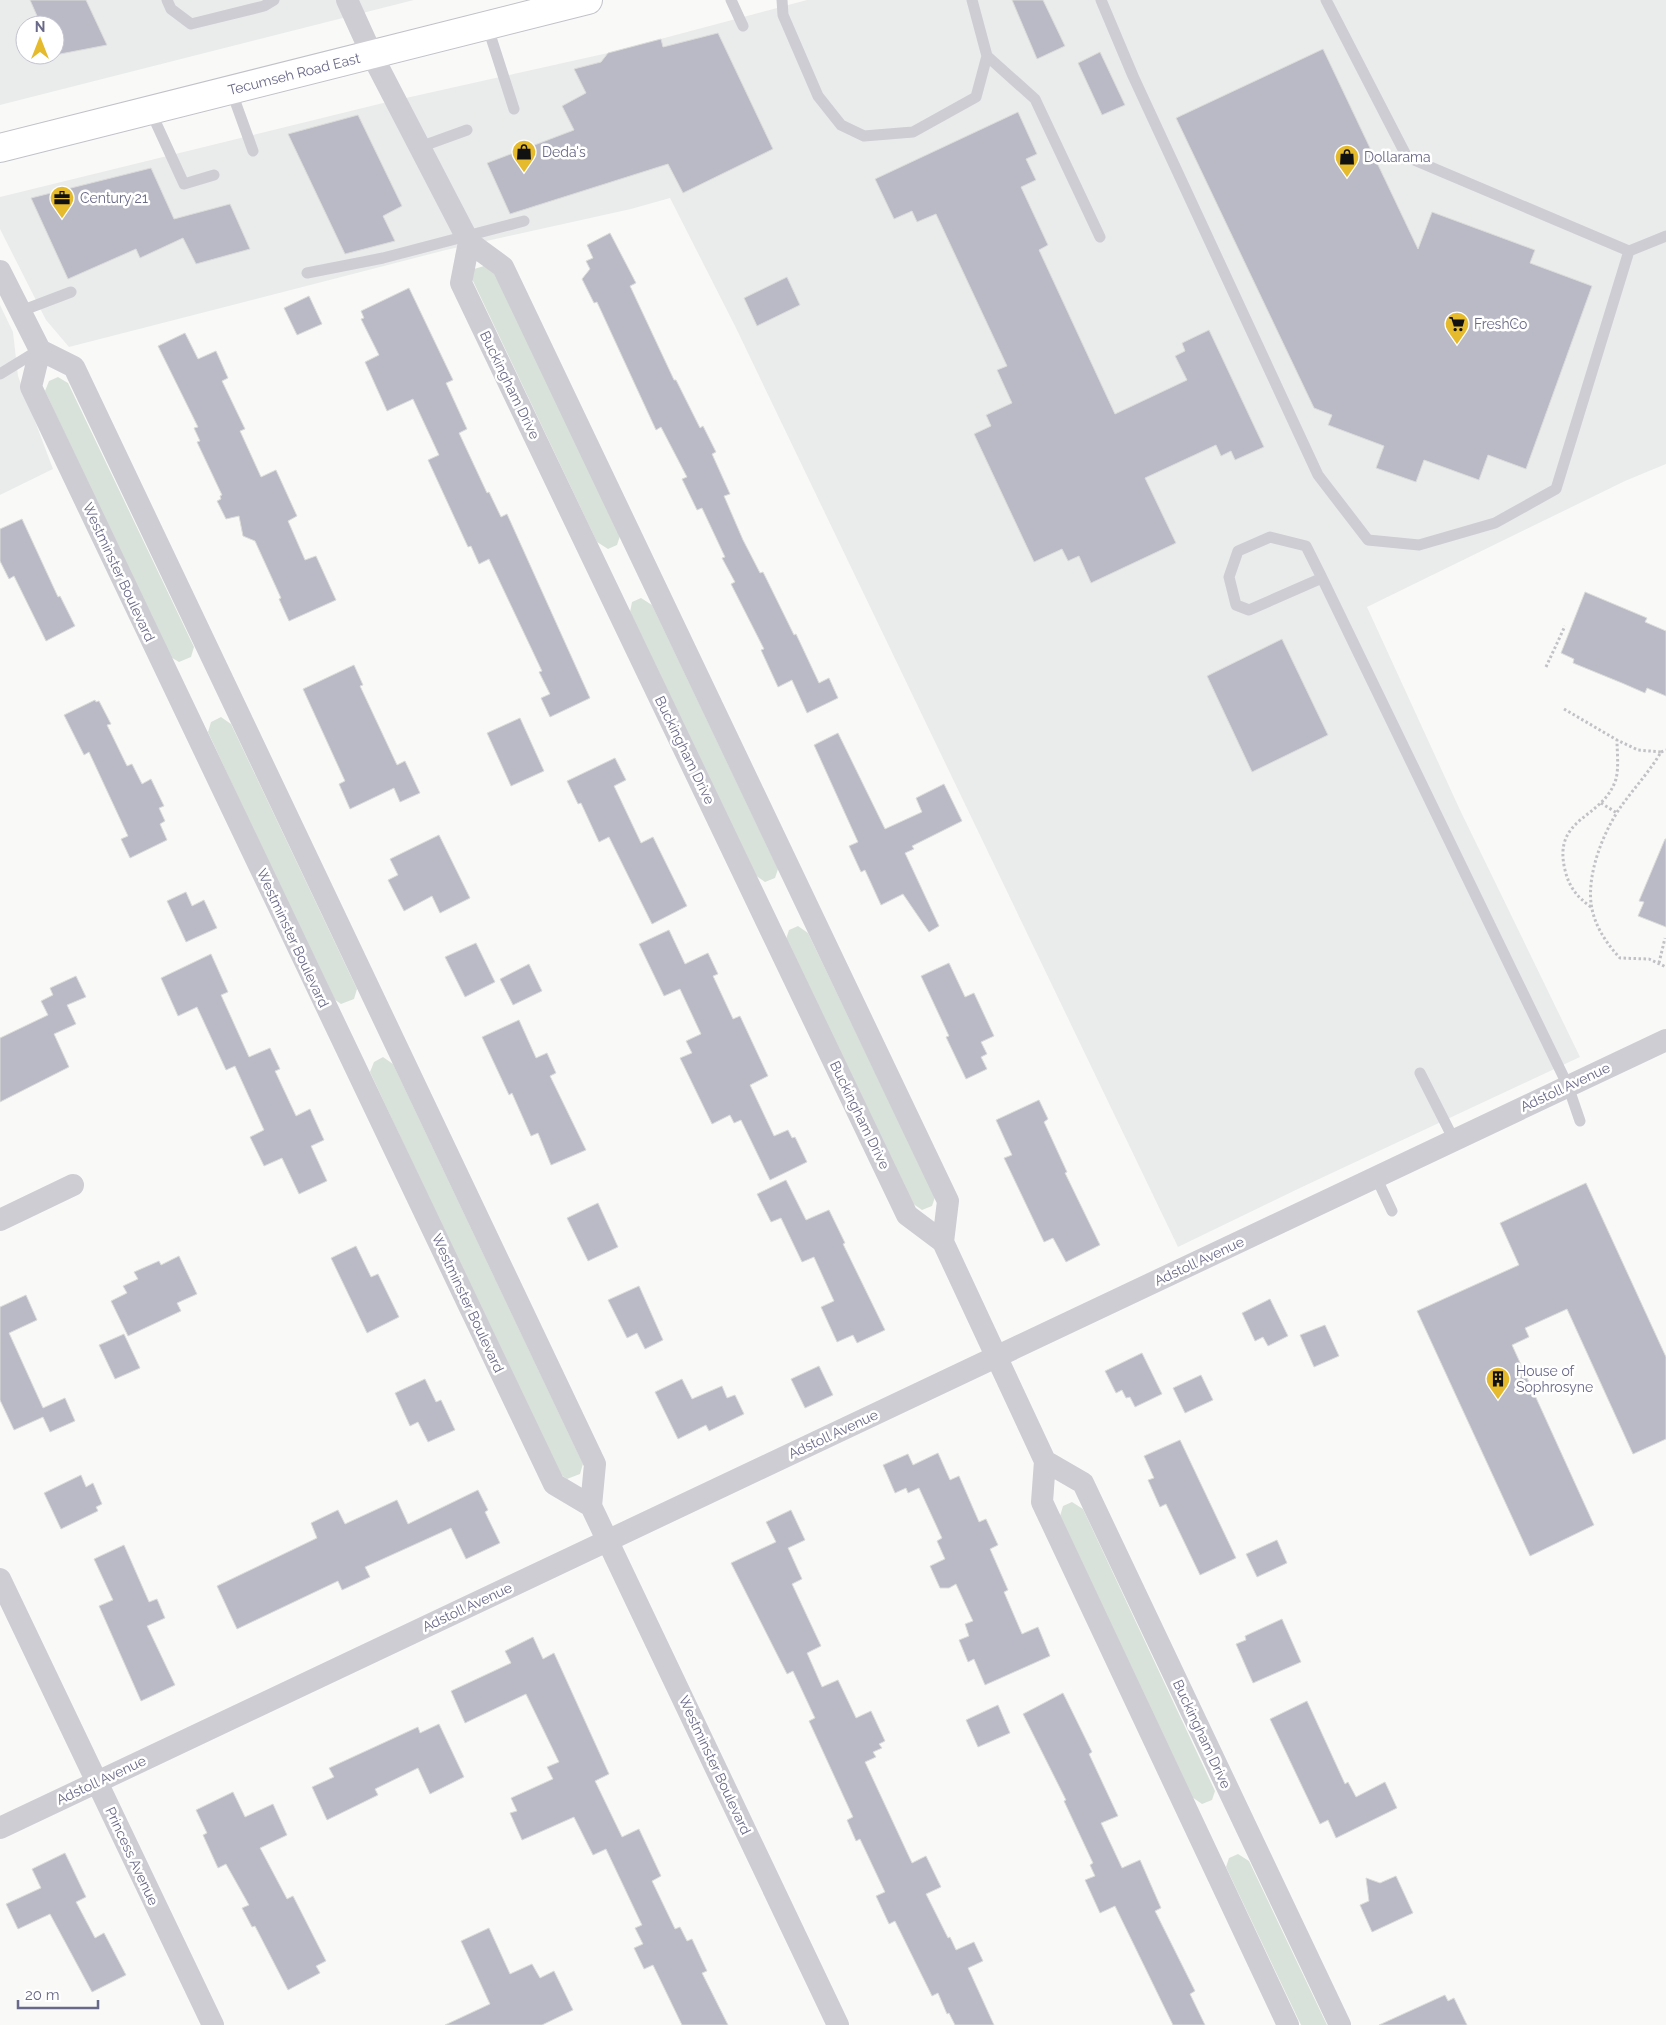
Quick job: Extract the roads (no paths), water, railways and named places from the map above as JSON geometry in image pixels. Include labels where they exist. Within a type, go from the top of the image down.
[{"type":"main road","name":"Tecumseh Road East","points":[[0,148],[588,0]]},
{"type":"street","points":[[347,0],[372,54],[467,239],[503,267],[948,1201],[943,1242]]},
{"type":"street","name":"Buckingham Drive","points":[[467,239],[461,283],[907,1215],[943,1242],[1045,1461],[1042,1502],[1288,2025]]},
{"type":"street","points":[[0,271],[11,304],[40,350],[74,367],[595,1464],[591,1506]]},
{"type":"street","name":"Westminster Boulevard","points":[[40,350],[31,387],[464,1296],[554,1484],[591,1506],[838,2025]]},
{"type":"street","name":"Adstoll Avenue","points":[[0,1828],[1666,1040]]},
{"type":"street","points":[[0,1220],[72,1185]]},
{"type":"street","name":"Buckingham Drive","points":[[1045,1461],[1083,1483],[1340,2025]]},
{"type":"street","name":"Princess Avenue","points":[[0,1579],[212,2025]]},
{"type":"lane","points":[[167,0],[171,9],[191,24],[264,6],[274,0]]},
{"type":"lane","points":[[731,0],[744,26]]},
{"type":"lane","points":[[782,0],[783,15],[818,96],[841,125],[864,136],[912,132],[976,97],[987,56],[972,0]]},
{"type":"lane","points":[[1101,0],[1133,76],[1318,475],[1368,540],[1419,545],[1495,523],[1556,489],[1630,251]]},
{"type":"lane","points":[[1326,0],[1407,157],[1630,251],[1666,236]]},
{"type":"lane","points":[[488,25],[514,109]]},
{"type":"lane","points":[[987,56],[1035,99],[1100,237]]},
{"type":"lane","points":[[231,90],[253,151]]},
{"type":"lane","points":[[150,110],[184,184],[214,175]]},
{"type":"lane","points":[[420,146],[467,130]]},
{"type":"lane","points":[[307,273],[467,239],[524,221]]},
{"type":"lane","points":[[11,304],[71,292]]},
{"type":"lane","points":[[0,374],[40,350]]},
{"type":"lane","points":[[1322,578],[1249,610],[1236,605],[1229,577],[1238,551],[1270,538],[1306,546],[1322,578],[1568,1086],[1580,1121]]},
{"type":"lane","points":[[1420,1073],[1454,1140]]},
{"type":"lane","points":[[1376,1177],[1392,1212]]},
{"type":"place","name":"Deda's","points":[[524,173]]},
{"type":"place","name":"Dollarama","points":[[1347,178]]},
{"type":"place","name":"Century 21","points":[[62,219]]},
{"type":"place","name":"FreshCo","points":[[1457,345]]},
{"type":"place","name":"House of Sophrosyne","points":[[1498,1400]]}]
